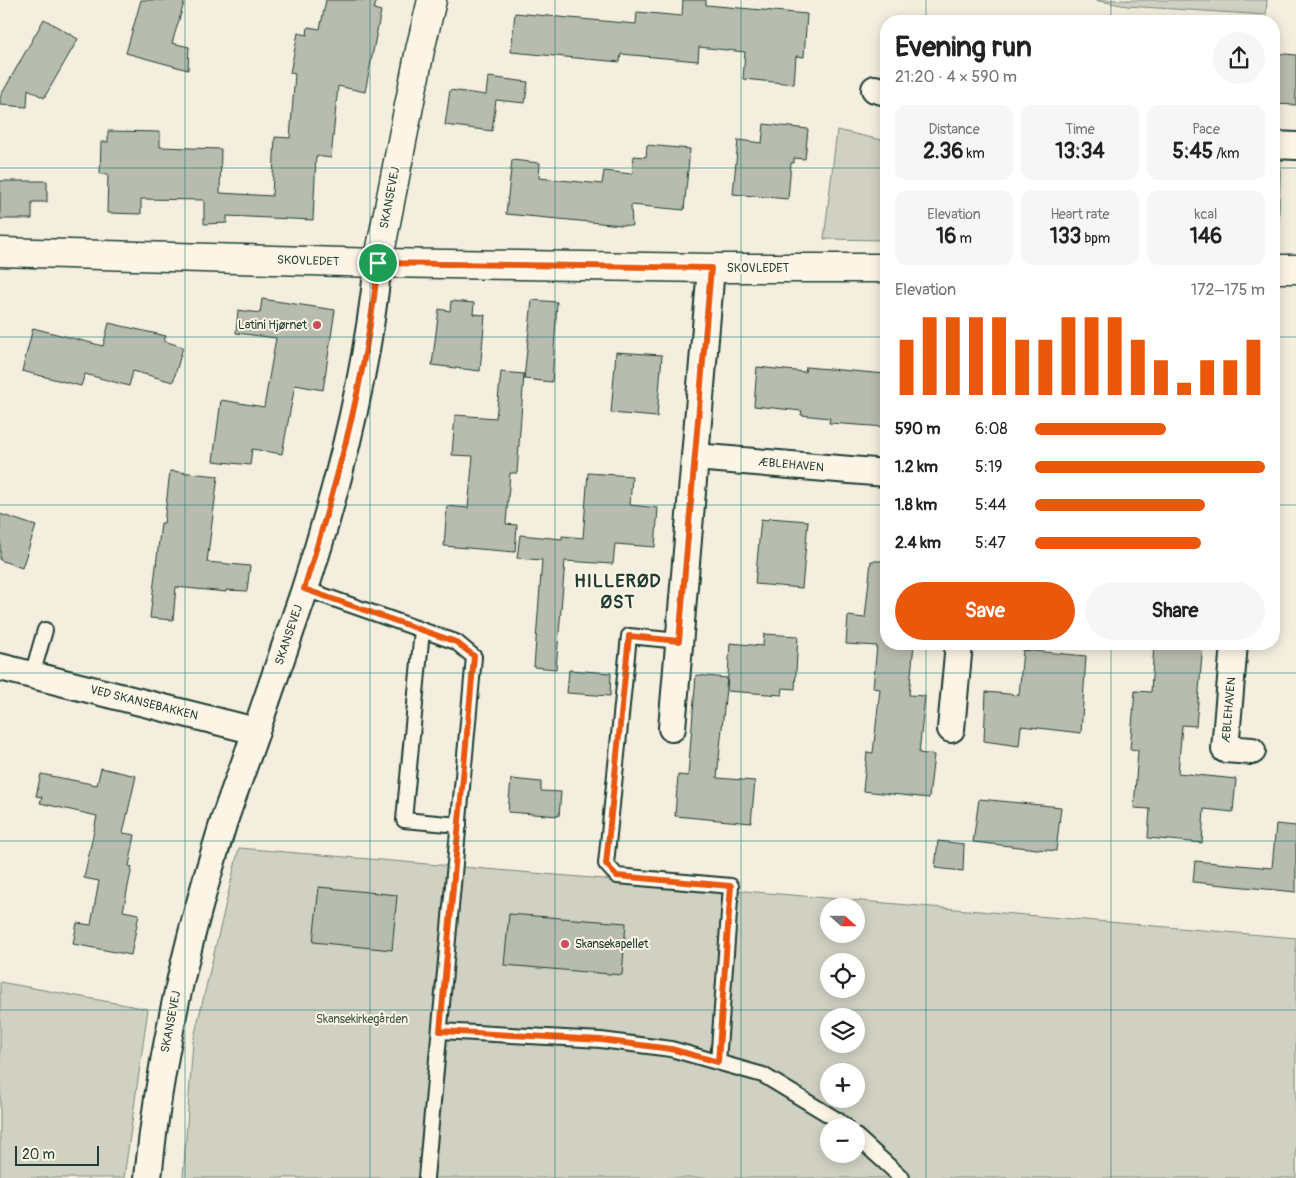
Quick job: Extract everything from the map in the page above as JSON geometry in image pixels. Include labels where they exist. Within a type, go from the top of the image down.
[{"type":"street","name":"SKANSEVEJ","points":[[148,1178],[154,1118],[171,1017],[195,917],[225,819],[304,589],[336,483],[356,406],[373,308],[378,263],[418,60],[432,0]]},
{"type":"street","points":[[1280,145],[1296,146]]},
{"type":"street","name":"SKOVLEDET","points":[[0,252],[378,263],[711,268],[880,268]]},
{"type":"street","points":[[672,728],[711,268]]},
{"type":"street","points":[[1280,269],[1296,269]]},
{"type":"street","name":"ÆBLEHAVEN","points":[[695,457],[880,472]]},
{"type":"street","points":[[952,729],[959,650]]},
{"type":"street","name":"ÆBLEHAVEN","points":[[1233,650],[1225,749],[1252,751]]},
{"type":"street","name":"VED SKANSEBAKKEN","points":[[0,667],[256,731]]},
{"type":"lane","points":[[304,589],[456,642],[474,656],[426,1178]]},
{"type":"lane","points":[[32,675],[45,630]]},
{"type":"lane","points":[[422,630],[404,820],[459,825]]},
{"type":"lane","points":[[679,641],[629,636],[606,864],[617,876],[731,886],[718,1062]]},
{"type":"lane","points":[[440,1031],[601,1040],[671,1049],[763,1075],[835,1118]]},
{"type":"lane","points":[[865,1144],[902,1178]]},
{"type":"green space","points":[[1094,0],[1267,0],[1266,15],[1127,6]]},
{"type":"green space","points":[[837,130],[880,140],[880,240],[824,239]]},
{"type":"green space","name":"Skansekirkegården","points":[[239,848],[826,898],[820,898],[820,943],[865,943],[865,901],[1296,938],[1296,1178],[183,1178],[193,1042]]},
{"type":"green space","points":[[0,982],[148,1009],[124,1178],[0,1178]]},
{"type":"building","points":[[141,0],[185,0],[172,43],[189,47],[188,70],[126,53]]},
{"type":"building","points":[[326,0],[377,0],[374,9],[381,11],[365,92],[338,86],[331,158],[316,156],[313,220],[227,216],[227,223],[204,224],[204,200],[141,199],[141,214],[107,213],[108,174],[100,174],[101,142],[108,142],[108,131],[160,132],[160,147],[221,149],[220,193],[272,196],[275,137],[290,138],[295,74],[290,73],[298,33],[307,35],[308,27],[320,29]]},
{"type":"building","points":[[683,0],[706,0],[706,5],[807,14],[804,57],[796,56],[794,84],[743,79],[745,52],[699,47],[698,61],[621,54],[620,62],[511,52],[515,13],[636,24],[637,12],[682,16]]},
{"type":"building","points":[[44,19],[78,39],[44,98],[28,89],[27,107],[0,105],[0,97]]},
{"type":"building","points":[[1280,54],[1296,55],[1296,105],[1280,104]]},
{"type":"building","points":[[488,77],[528,82],[525,103],[496,100],[492,131],[445,125],[450,90],[486,95]]},
{"type":"building","points":[[764,124],[808,129],[805,159],[794,158],[794,163],[791,163],[788,199],[733,194],[738,140],[762,143]]},
{"type":"building","points":[[647,145],[690,149],[684,210],[631,205],[632,226],[506,214],[512,160],[540,163],[539,178],[602,184],[604,171],[632,174],[634,156],[646,157]]},
{"type":"building","points":[[0,181],[47,181],[47,202],[32,202],[32,219],[0,219]]},
{"type":"building","points":[[262,299],[335,310],[323,390],[295,385],[282,454],[252,449],[250,465],[213,461],[221,400],[264,407],[276,338],[236,333],[238,310],[260,313]]},
{"type":"building","points":[[532,300],[557,302],[552,382],[524,379]]},
{"type":"building","points":[[451,301],[474,303],[473,314],[485,315],[480,371],[432,365],[439,309],[450,311]]},
{"type":"building","points":[[109,323],[166,336],[164,341],[183,347],[173,382],[133,371],[129,386],[85,374],[81,386],[22,371],[33,328],[103,346]]},
{"type":"building","points":[[616,352],[662,355],[657,417],[611,413]]},
{"type":"building","points":[[757,367],[805,372],[806,367],[880,373],[880,427],[829,423],[830,418],[801,415],[802,411],[754,406]]},
{"type":"building","points":[[501,372],[524,374],[517,473],[510,473],[506,524],[517,525],[515,552],[444,546],[447,506],[468,508],[473,456],[452,455],[455,415],[496,418]]},
{"type":"building","points":[[170,471],[218,476],[207,562],[250,566],[247,591],[226,590],[226,592],[176,587],[173,620],[150,618],[161,523],[164,523]]},
{"type":"building","points":[[588,473],[632,476],[630,505],[658,508],[655,547],[615,544],[613,564],[565,561],[556,669],[534,667],[542,560],[517,558],[520,535],[562,539],[562,536],[583,538]]},
{"type":"building","points":[[0,514],[36,526],[22,568],[0,560]]},
{"type":"building","points":[[769,518],[808,521],[802,588],[755,584],[761,519],[768,520]]},
{"type":"building","points":[[871,561],[880,561],[880,650],[913,650],[909,695],[925,696],[919,753],[934,755],[929,798],[863,791],[867,752],[873,753],[880,689],[873,688],[877,646],[846,644],[848,616],[865,618]]},
{"type":"building","points":[[764,634],[798,636],[795,689],[783,688],[782,695],[727,691],[730,643],[763,646]]},
{"type":"building","points":[[1023,650],[1086,656],[1081,733],[1021,726],[1019,746],[984,741],[986,692],[1019,695]]},
{"type":"building","points":[[1154,650],[1202,650],[1196,726],[1182,725],[1178,773],[1236,779],[1233,812],[1204,809],[1202,843],[1148,838],[1150,809],[1134,808],[1138,750],[1130,749],[1135,691],[1151,692]]},
{"type":"building","points":[[569,670],[611,673],[610,696],[567,693]]},
{"type":"building","points":[[696,675],[727,678],[717,778],[755,781],[751,823],[675,816],[678,775],[688,776]]},
{"type":"building","points":[[101,768],[136,776],[123,833],[135,835],[129,866],[132,867],[123,911],[139,914],[131,955],[73,944],[77,923],[91,925],[99,881],[84,878],[97,816],[40,803],[42,797],[36,796],[41,774],[97,785]]},
{"type":"building","points":[[511,779],[541,782],[541,791],[561,792],[559,816],[508,812]]},
{"type":"building","points":[[979,799],[1061,807],[1056,851],[973,842]]},
{"type":"building","points":[[1276,824],[1296,826],[1296,892],[1193,882],[1195,861],[1272,868]]},
{"type":"building","points":[[938,841],[964,844],[963,871],[935,868]]},
{"type":"building","points":[[319,887],[397,895],[392,950],[313,942]]},
{"type":"building","name":"Skansekapellet","points":[[509,914],[626,923],[622,975],[504,965]]},
{"type":"place","name":"Latini Hjørnet","points":[[317,325]]},
{"type":"place","name":"Skansekapellet","points":[[565,944]]},
{"type":"district","name":"HILLERØD ØST","points":[[618,591]]},
{"type":"route","points":[[378,263],[711,268],[679,641],[629,636],[606,864],[617,876],[731,886],[718,1062],[671,1049],[601,1040],[440,1031],[474,656],[456,642],[304,589],[336,483],[356,406],[373,308],[378,263]]}]
